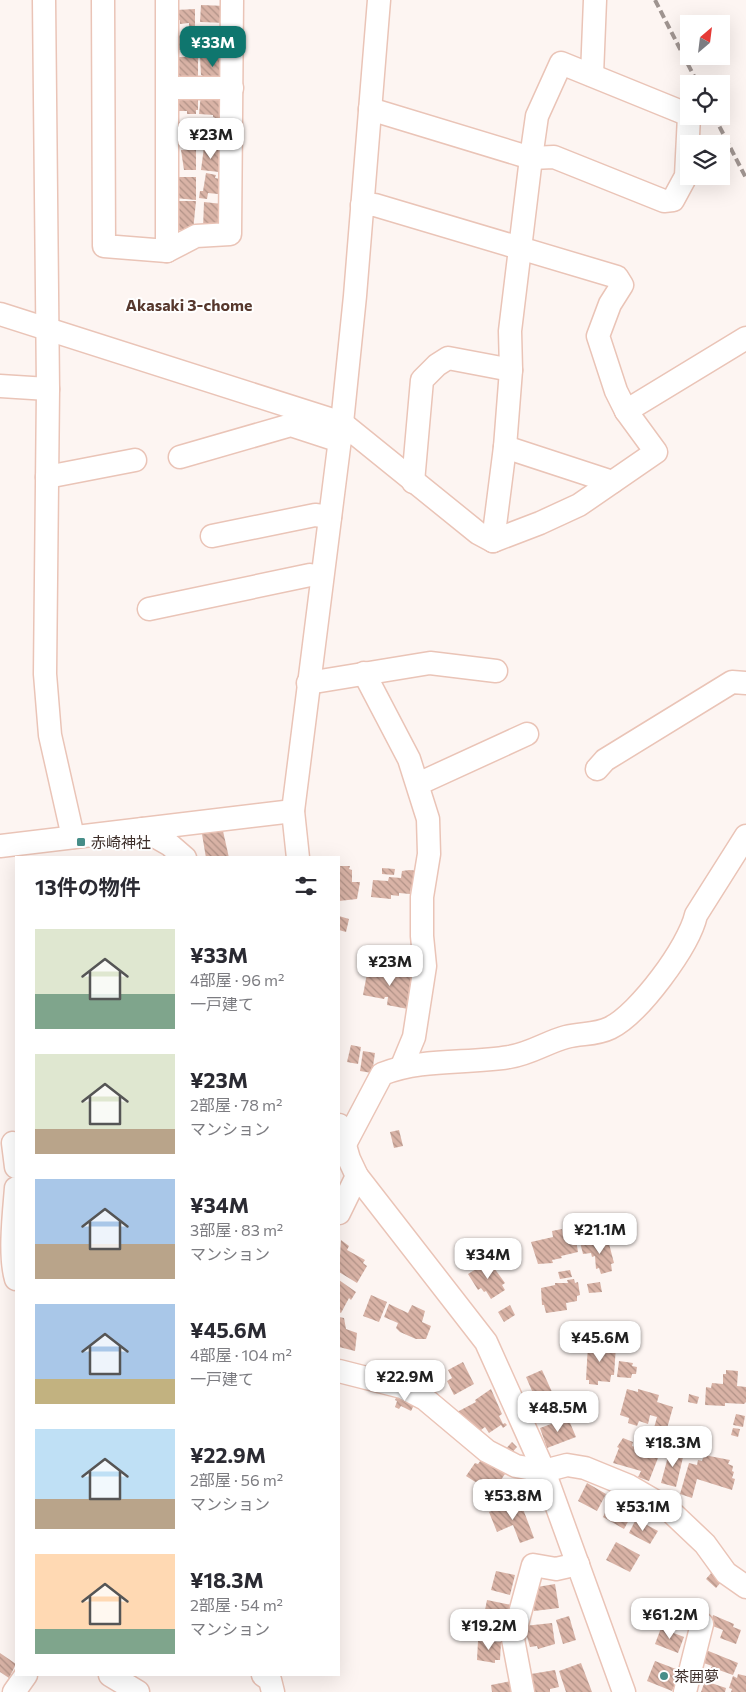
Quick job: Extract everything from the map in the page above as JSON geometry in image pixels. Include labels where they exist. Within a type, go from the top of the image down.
[{"type":"street","points":[[44,0],[48,389],[47,709],[50,735],[73,837]]},
{"type":"street","points":[[103,0],[104,246],[167,251],[196,236],[230,234],[232,0]]},
{"type":"street","points":[[167,0],[167,251]]},
{"type":"street","points":[[298,856],[293,811],[341,432],[362,205],[378,0]]},
{"type":"street","points":[[592,75],[595,0]]},
{"type":"street","points":[[493,541],[505,447],[511,370],[510,331],[537,116],[561,63],[680,112]]},
{"type":"street","points":[[168,88],[232,88]]},
{"type":"street","points":[[370,109],[531,158],[554,157],[664,201],[673,200],[686,176],[689,125]]},
{"type":"street","points":[[0,314],[341,432],[413,482],[478,533],[493,541],[540,523],[579,505],[656,452],[626,411],[616,391],[598,336],[610,304],[622,285],[617,277],[375,205],[362,205]]},
{"type":"street","points":[[626,411],[746,338]]},
{"type":"street","points":[[413,482],[422,380],[437,365],[448,358],[511,370]]},
{"type":"street","points":[[0,386],[48,389]]},
{"type":"street","points":[[180,457],[292,425],[341,432]]},
{"type":"street","points":[[505,447],[612,482]]},
{"type":"street","points":[[47,477],[135,460]]},
{"type":"street","points":[[212,536],[315,515],[330,517]]},
{"type":"street","points":[[149,609],[310,575],[322,577]]},
{"type":"street","points":[[308,683],[430,663],[496,671]]},
{"type":"street","points":[[364,673],[402,744],[418,784],[428,819],[429,854],[422,897],[422,936],[426,966],[414,1036],[402,1066]]},
{"type":"street","points":[[597,769],[605,760],[732,682],[746,683]]},
{"type":"street","points":[[418,784],[527,734]]},
{"type":"street","points":[[0,846],[293,811]]},
{"type":"street","points":[[142,829],[170,845],[183,856]]},
{"type":"street","points":[[624,1692],[544,1471],[486,1342],[357,1176],[341,1135],[382,1074],[402,1066],[510,1058],[528,1053],[567,1037],[596,1034],[612,1027],[631,1014],[671,963],[694,924],[696,915],[746,836]]},
{"type":"street","points":[[13,1143],[15,1159]]},
{"type":"street","points":[[340,1211],[357,1176]]},
{"type":"street","points":[[15,1197],[12,1225],[15,1274]]},
{"type":"street","points":[[340,1371],[402,1387],[425,1399],[487,1452],[516,1466],[544,1471],[567,1465],[602,1473],[667,1508],[705,1544],[726,1573],[746,1588]]},
{"type":"street","points":[[522,1692],[513,1639],[532,1565],[556,1569],[578,1564]]},
{"type":"street","points":[[685,1692],[702,1624]]},
{"type":"street","points":[[14,1692],[25,1676]]},
{"type":"street","points":[[264,1676],[270,1680],[273,1692]]},
{"type":"building","points":[[201,5],[226,6],[226,23],[200,22]]},
{"type":"building","points":[[195,9],[195,30],[189,30],[189,23],[180,24],[180,20],[176,21],[176,10]]},
{"type":"building","points":[[189,31],[198,32],[198,55],[191,55],[191,50],[174,50],[174,35],[189,36]]},
{"type":"building","points":[[224,56],[225,80],[211,80],[201,75],[200,57]]},
{"type":"building","points":[[175,57],[198,57],[198,81],[175,78]]},
{"type":"building","points":[[173,93],[198,94],[198,110],[196,110],[196,114],[187,114],[187,111],[173,111]]},
{"type":"building","points":[[201,94],[225,99],[224,112],[220,112],[219,115],[224,115],[223,121],[213,117],[213,115],[199,114]]},
{"type":"building","points":[[178,122],[197,127],[192,136],[198,137],[197,147],[174,143]]},
{"type":"building","points":[[207,122],[223,123],[222,142],[201,141],[202,125],[207,125]]},
{"type":"building","points":[[204,147],[220,149],[219,172],[201,170]]},
{"type":"building","points":[[181,150],[196,150],[196,170],[184,170]]},
{"type":"building","points":[[206,173],[216,175],[215,178],[220,179],[218,194],[208,193],[207,199],[199,198],[200,191],[203,191]]},
{"type":"building","points":[[173,177],[196,177],[196,200],[175,198]]},
{"type":"building","points":[[179,201],[196,201],[193,231],[179,230],[179,223],[173,223],[174,206],[178,206]]},
{"type":"building","points":[[204,202],[222,204],[220,228],[203,228]]},
{"type":"building","points":[[223,831],[229,856],[206,856],[202,834]]},
{"type":"building","points":[[340,866],[350,866],[352,882],[360,882],[357,899],[340,901]]},
{"type":"building","points":[[382,868],[395,869],[394,875],[382,874]]},
{"type":"building","points":[[402,871],[420,871],[418,887],[411,887],[410,894],[399,893],[399,896],[391,895],[391,899],[371,897],[373,880],[388,881],[389,877],[401,878]]},
{"type":"building","points":[[340,916],[349,919],[346,932],[340,930]]},
{"type":"building","points":[[368,968],[388,972],[386,979],[392,980],[394,972],[398,971],[415,977],[408,1009],[387,1005],[388,997],[384,999],[363,995]]},
{"type":"building","points":[[351,1045],[361,1047],[358,1064],[347,1062]]},
{"type":"building","points":[[363,1051],[375,1053],[372,1073],[360,1071]]},
{"type":"building","points":[[399,1130],[403,1146],[394,1148],[390,1132]]},
{"type":"building","points":[[562,1229],[563,1236],[575,1234],[578,1252],[561,1256],[562,1258],[552,1260],[553,1263],[538,1264],[531,1242],[553,1237],[552,1231]]},
{"type":"building","points":[[341,1240],[349,1246],[347,1250],[365,1260],[363,1263],[367,1266],[357,1283],[340,1273]]},
{"type":"building","points":[[588,1240],[589,1245],[608,1240],[614,1263],[611,1264],[612,1271],[601,1274],[599,1268],[596,1269],[595,1256],[592,1257],[591,1253],[583,1254],[580,1242]]},
{"type":"building","points":[[489,1261],[505,1283],[502,1285],[505,1290],[491,1299],[486,1291],[484,1292],[481,1288],[478,1290],[468,1274]]},
{"type":"building","points":[[570,1270],[572,1277],[560,1279],[558,1272]]},
{"type":"building","points":[[574,1279],[575,1283],[578,1282],[580,1295],[577,1296],[577,1301],[566,1303],[567,1310],[546,1313],[544,1305],[542,1305],[541,1288],[555,1285],[555,1283],[568,1283],[567,1280]]},
{"type":"building","points":[[340,1281],[356,1292],[351,1300],[349,1298],[341,1313]]},
{"type":"building","points":[[600,1282],[602,1292],[589,1293],[587,1284]]},
{"type":"building","points":[[371,1295],[387,1302],[379,1322],[363,1316]]},
{"type":"building","points":[[389,1304],[408,1313],[412,1305],[425,1311],[422,1322],[431,1326],[426,1339],[416,1339],[400,1332],[396,1328],[398,1323],[384,1317]]},
{"type":"building","points":[[510,1305],[515,1315],[504,1322],[498,1312]]},
{"type":"building","points":[[340,1317],[344,1318],[346,1329],[357,1333],[355,1351],[340,1347]]},
{"type":"building","points":[[563,1327],[576,1328],[575,1343],[565,1342]]},
{"type":"building","points":[[588,1344],[616,1346],[614,1375],[611,1375],[610,1382],[598,1381],[598,1385],[589,1384],[589,1380],[586,1380]]},
{"type":"building","points":[[619,1361],[633,1363],[632,1366],[637,1367],[636,1374],[632,1374],[631,1378],[617,1377]]},
{"type":"building","points":[[463,1362],[474,1384],[454,1395],[447,1381],[452,1378],[448,1370]]},
{"type":"building","points":[[542,1370],[563,1416],[546,1423],[526,1377]]},
{"type":"building","points":[[726,1370],[738,1371],[737,1386],[746,1387],[746,1402],[744,1404],[725,1403],[725,1406],[705,1405],[706,1387],[711,1388],[712,1383],[723,1384],[723,1374],[726,1374]]},
{"type":"building","points":[[491,1389],[502,1414],[499,1416],[503,1424],[507,1425],[503,1428],[501,1425],[489,1433],[485,1427],[481,1430],[483,1433],[477,1437],[457,1412],[476,1402],[475,1400]]},
{"type":"building","points":[[627,1389],[638,1392],[638,1389],[659,1395],[657,1402],[673,1407],[666,1432],[654,1428],[657,1417],[650,1415],[648,1424],[639,1421],[637,1426],[628,1423],[629,1418],[620,1415]]},
{"type":"building","points":[[399,1392],[416,1401],[411,1411],[401,1406],[399,1409],[395,1407],[397,1401],[395,1400]]},
{"type":"building","points":[[689,1394],[699,1397],[697,1404],[688,1402]]},
{"type":"building","points":[[736,1414],[745,1416],[743,1427],[733,1425]]},
{"type":"building","points":[[568,1418],[576,1437],[547,1448],[540,1428]]},
{"type":"building","points":[[733,1428],[740,1429],[738,1437],[731,1435]]},
{"type":"building","points":[[623,1438],[633,1442],[632,1446],[641,1449],[644,1441],[655,1446],[654,1457],[658,1458],[649,1481],[638,1477],[641,1471],[613,1463],[619,1448],[617,1447]]},
{"type":"building","points":[[512,1442],[517,1447],[507,1458],[501,1454]]},
{"type":"building","points":[[670,1449],[684,1453],[676,1487],[661,1483]]},
{"type":"building","points":[[704,1455],[730,1460],[728,1464],[733,1466],[732,1478],[735,1479],[732,1490],[697,1479],[692,1498],[680,1494],[689,1463],[697,1465],[698,1460],[702,1461]]},
{"type":"building","points":[[481,1460],[505,1474],[494,1490],[479,1480],[477,1483],[466,1476],[475,1463],[478,1464]]},
{"type":"building","points":[[587,1483],[606,1494],[597,1511],[578,1501]]},
{"type":"building","points":[[612,1499],[634,1511],[624,1529],[603,1517]]},
{"type":"building","points":[[520,1501],[534,1538],[520,1543],[513,1525],[497,1532],[489,1512]]},
{"type":"building","points":[[636,1519],[658,1531],[650,1544],[629,1533]]},
{"type":"building","points":[[616,1542],[640,1555],[630,1572],[606,1560]]},
{"type":"building","points":[[496,1571],[515,1575],[510,1595],[491,1590]]},
{"type":"building","points":[[712,1572],[722,1581],[716,1588],[706,1579]]},
{"type":"building","points":[[555,1584],[559,1608],[534,1611],[531,1588]]},
{"type":"building","points":[[668,1599],[688,1608],[680,1627],[660,1619]]},
{"type":"building","points":[[487,1600],[511,1605],[507,1627],[483,1620]]},
{"type":"building","points":[[713,1615],[734,1624],[733,1627],[741,1630],[736,1644],[720,1638],[723,1630],[710,1625]]},
{"type":"building","points":[[569,1616],[576,1640],[563,1644],[556,1620]]},
{"type":"building","points":[[552,1623],[555,1644],[538,1649],[537,1646],[530,1647],[524,1626]]},
{"type":"building","points":[[661,1628],[684,1637],[678,1653],[655,1644]]},
{"type":"building","points":[[478,1641],[501,1642],[500,1660],[495,1660],[495,1663],[477,1660]]},
{"type":"building","points":[[706,1650],[738,1663],[733,1675],[716,1669],[715,1671],[710,1669],[712,1666],[701,1662]]},
{"type":"building","points":[[0,1653],[15,1663],[15,1666],[9,1678],[0,1672]]},
{"type":"building","name":"茶囲夢","points":[[655,1661],[681,1671],[672,1691],[647,1681]]},
{"type":"building","points":[[581,1663],[592,1692],[566,1692],[559,1671]]},
{"type":"building","points":[[555,1670],[559,1687],[550,1689],[550,1692],[534,1692],[531,1674]]},
{"type":"building","points":[[738,1674],[746,1676],[746,1692],[731,1692],[732,1689],[729,1688],[733,1676],[737,1678]]},
{"type":"building","points":[[511,1681],[513,1692],[492,1692],[491,1685]]},
{"type":"building","points":[[705,1681],[726,1688],[725,1692],[701,1692]]},
{"type":"railway","points":[[655,0],[693,75]]},
{"type":"railway","points":[[719,125],[746,178]]},
{"type":"place","name":"赤崎神社","points":[[81,842]]},
{"type":"place","name":"茶囲夢","points":[[664,1676]]},
{"type":"district","name":"Akasaki 3-chome","points":[[189,304]]}]
